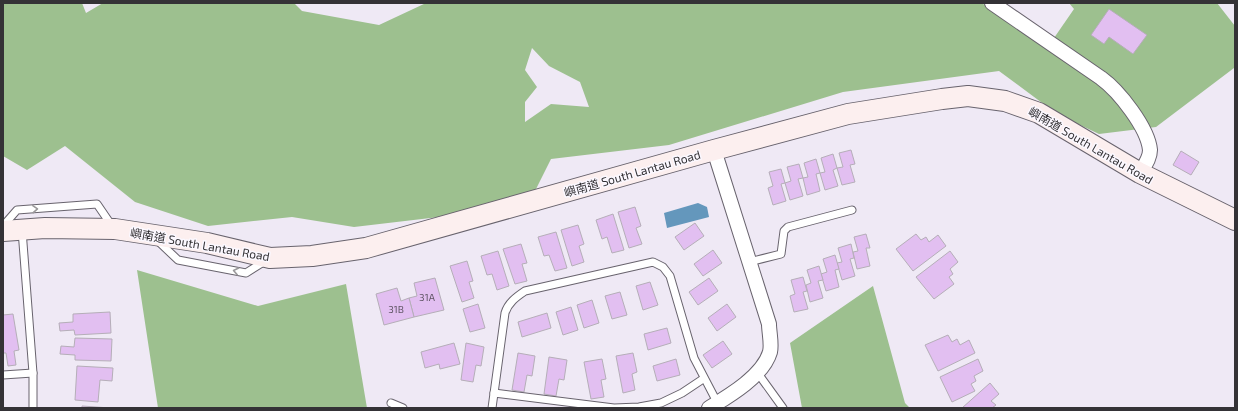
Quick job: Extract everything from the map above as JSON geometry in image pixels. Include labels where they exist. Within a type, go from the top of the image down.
[{"type":"main road","name":"嶼南道 South Lantau Road","points":[[13,230],[45,228],[115,229],[207,243],[270,258],[312,256],[366,248],[714,150],[861,112],[942,99],[981,97],[1005,101],[1039,113],[1140,173],[1235,220]]},
{"type":"street","points":[[992,3],[1102,78],[1116,91],[1130,108],[1149,145],[1149,155],[1140,173]]},
{"type":"street","points":[[714,150],[769,324],[770,351],[762,368],[741,387],[715,406]]},
{"type":"lane","points":[[3,226],[18,210],[97,204],[115,229]]},
{"type":"lane","points":[[749,262],[782,254],[784,231],[788,227],[852,210]]},
{"type":"lane","points":[[13,230],[33,373],[32,408]]},
{"type":"lane","points":[[492,408],[504,314],[507,306],[517,296],[525,291],[653,262],[662,267],[670,276],[694,358],[715,406]]},
{"type":"lane","points":[[757,372],[783,408]]},
{"type":"lane","points":[[3,375],[33,373]]},
{"type":"lane","points":[[494,393],[614,408],[639,407],[661,403],[682,393],[704,379]]},
{"type":"lane","points":[[391,403],[403,408]]},
{"type":"green space","points":[[3,3],[82,3],[86,13],[103,3],[294,3],[302,11],[379,25],[426,3],[981,3],[1054,38],[1074,9],[1069,3],[1217,3],[1235,26],[1234,68],[1156,127],[1099,134],[1057,114],[999,71],[843,92],[669,145],[551,159],[535,191],[456,215],[354,227],[292,217],[208,226],[135,202],[65,146],[27,170],[3,156]],"holes":[[[532,48],[549,66],[580,82],[589,107],[551,104],[525,122],[525,102],[537,87],[525,70]]]},
{"type":"green space","points":[[137,270],[258,306],[346,284],[367,408],[158,408]]},
{"type":"green space","points":[[873,286],[905,403],[910,408],[802,408],[790,343]]},
{"type":"water","points":[[698,203],[707,207],[709,217],[667,228],[664,213]]},
{"type":"building","points":[[1109,9],[1147,35],[1133,54],[1109,37],[1104,44],[1091,35]]},
{"type":"building","points":[[851,150],[855,164],[850,165],[855,182],[842,185],[837,168],[843,167],[839,153]]},
{"type":"building","points":[[1181,151],[1199,162],[1191,175],[1173,165]]},
{"type":"building","points":[[833,154],[837,168],[833,170],[838,186],[825,190],[820,173],[825,172],[821,158]]},
{"type":"building","points":[[816,159],[820,173],[816,174],[820,191],[807,195],[803,178],[808,177],[804,163]]},
{"type":"building","points":[[799,164],[803,178],[798,179],[803,196],[790,200],[785,183],[791,181],[787,167]]},
{"type":"building","points":[[781,169],[785,183],[781,184],[786,201],[773,205],[768,188],[773,186],[769,172]]},
{"type":"building","points":[[635,207],[641,226],[636,228],[642,244],[629,248],[618,212]]},
{"type":"building","points":[[613,214],[624,250],[612,253],[607,237],[602,239],[596,220]]},
{"type":"building","points":[[695,223],[704,236],[684,250],[675,237]]},
{"type":"building","points":[[578,225],[584,244],[579,246],[584,262],[572,266],[561,230]]},
{"type":"building","points":[[556,232],[567,268],[555,271],[549,255],[544,256],[538,237]]},
{"type":"building","points":[[866,234],[870,248],[866,248],[870,266],[857,269],[853,252],[858,251],[854,237]]},
{"type":"building","points":[[916,234],[921,240],[926,237],[929,242],[938,235],[946,246],[913,271],[896,249]]},
{"type":"building","points":[[521,244],[527,263],[522,264],[527,281],[515,284],[503,249]]},
{"type":"building","points":[[851,244],[854,258],[850,259],[855,276],[842,280],[837,263],[842,262],[838,248]]},
{"type":"building","points":[[713,250],[722,263],[703,276],[694,264]]},
{"type":"building","points":[[498,251],[509,286],[497,290],[492,274],[487,275],[481,256]]},
{"type":"building","points":[[950,251],[958,262],[950,269],[953,274],[949,277],[954,284],[934,299],[916,277]]},
{"type":"building","points":[[835,255],[839,269],[835,270],[839,287],[826,291],[821,274],[827,272],[823,259]]},
{"type":"building","points":[[467,261],[473,281],[469,282],[474,298],[462,302],[450,266]]},
{"type":"building","points":[[819,266],[823,280],[818,281],[823,298],[810,302],[806,285],[811,283],[807,270]]},
{"type":"building","points":[[803,277],[807,291],[803,292],[808,309],[794,312],[790,296],[795,294],[791,280]]},
{"type":"building","points":[[435,278],[444,310],[414,317],[409,298],[417,296],[414,283]]},
{"type":"building","points":[[709,278],[718,291],[698,305],[689,292]]},
{"type":"building","points":[[650,282],[658,305],[643,310],[636,286]]},
{"type":"building","points":[[397,288],[401,301],[409,298],[414,317],[384,325],[376,294]]},
{"type":"building","points":[[620,292],[627,315],[612,319],[605,296]]},
{"type":"building","points":[[592,300],[599,323],[584,328],[577,305]]},
{"type":"building","points":[[478,304],[485,328],[470,332],[463,309]]},
{"type":"building","points":[[727,304],[736,317],[717,331],[708,318]]},
{"type":"building","points":[[571,307],[578,330],[563,335],[556,312]]},
{"type":"building","points":[[110,312],[111,333],[75,335],[74,330],[60,331],[59,323],[73,322],[73,314]]},
{"type":"building","points":[[547,313],[551,328],[522,337],[518,322]]},
{"type":"building","points":[[13,314],[19,350],[14,351],[16,365],[8,366],[6,353],[3,353],[3,315]]},
{"type":"building","points":[[667,328],[671,343],[648,350],[644,334]]},
{"type":"building","points":[[948,335],[952,342],[957,339],[960,345],[969,340],[975,353],[938,371],[925,345]]},
{"type":"building","points":[[75,338],[112,339],[111,361],[75,360],[75,355],[60,354],[61,346],[74,347]]},
{"type":"building","points":[[723,341],[732,354],[712,368],[703,355]]},
{"type":"building","points":[[454,343],[460,364],[440,369],[439,364],[425,368],[421,352]]},
{"type":"building","points":[[466,343],[484,347],[481,366],[476,365],[473,382],[461,380]]},
{"type":"building","points":[[518,353],[535,356],[532,376],[527,375],[524,392],[512,390]]},
{"type":"building","points":[[633,353],[637,372],[632,374],[635,390],[623,393],[616,356]]},
{"type":"building","points":[[549,357],[567,360],[564,380],[559,379],[556,396],[544,394]]},
{"type":"building","points":[[602,359],[606,379],[601,380],[604,397],[591,399],[584,362]]},
{"type":"building","points":[[676,359],[680,375],[657,381],[653,366]]},
{"type":"building","points":[[978,359],[983,371],[974,376],[976,381],[971,384],[975,391],[952,402],[940,377]]},
{"type":"building","points":[[77,366],[113,368],[112,381],[100,380],[98,402],[75,400]]},
{"type":"building","points":[[990,383],[999,394],[991,401],[996,405],[992,408],[962,408]]},
{"type":"building","points":[[82,406],[110,408],[82,408]]}]
